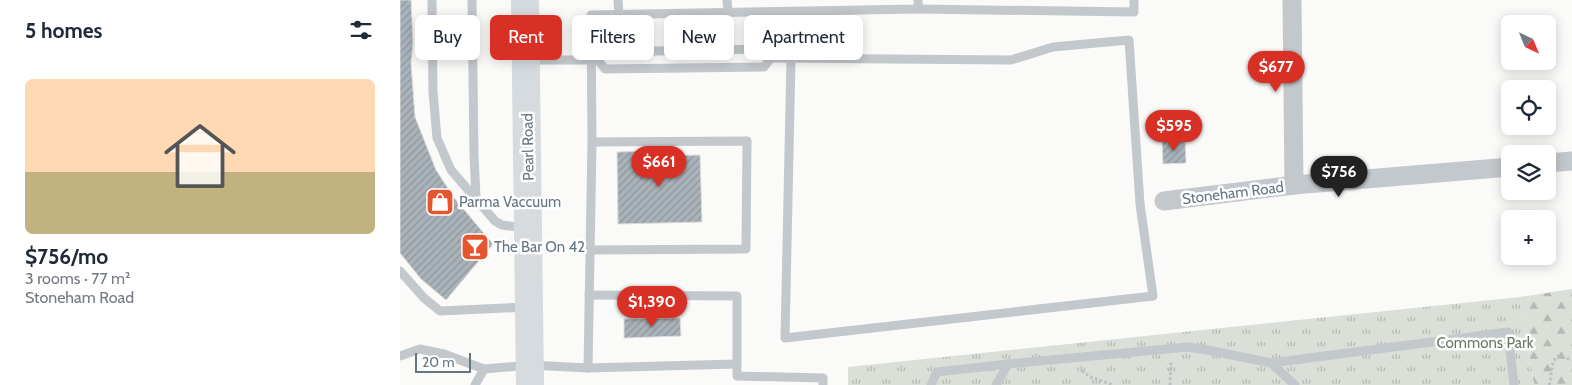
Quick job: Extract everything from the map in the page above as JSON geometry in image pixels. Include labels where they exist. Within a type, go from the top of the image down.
[{"type":"main road","name":"Pearl Road","points":[[526,0],[526,15]]},
{"type":"main road","name":"Pearl Road","points":[[526,60],[530,375]]},
{"type":"street","points":[[1292,0],[1294,185]]},
{"type":"street","points":[[1556,163],[1572,161]]},
{"type":"street","name":"Stoneham Road","points":[[1164,201],[1294,185],[1501,168]]},
{"type":"lane","points":[[432,0],[433,92],[437,138],[451,170],[494,221],[502,225],[529,229]]},
{"type":"lane","points":[[472,0],[476,198]]},
{"type":"lane","points":[[618,0],[619,14]]},
{"type":"lane","points":[[728,0],[728,12]]},
{"type":"lane","points":[[591,15],[918,5],[1134,12],[1134,0]]},
{"type":"lane","points":[[1129,40],[1140,204],[1153,296],[785,338],[791,59],[1011,60],[1053,47],[1129,40]]},
{"type":"lane","points":[[654,51],[744,50]]},
{"type":"lane","points":[[594,60],[605,69],[764,67],[769,60]]},
{"type":"lane","points":[[588,368],[594,60]]},
{"type":"lane","points":[[591,250],[746,249],[747,141],[592,142]]},
{"type":"lane","points":[[400,271],[424,298],[440,310],[530,307]]},
{"type":"lane","points":[[589,295],[737,296],[737,376],[823,382]]},
{"type":"lane","points":[[931,385],[937,372],[1188,347],[1271,363],[1508,332],[1514,385]]},
{"type":"lane","points":[[400,356],[420,349],[444,354],[484,369],[530,375],[588,368],[736,364]]},
{"type":"lane","points":[[1271,363],[1295,385]]},
{"type":"lane","points":[[996,385],[1008,364]]},
{"type":"lane","points":[[475,385],[484,369]]},
{"type":"path","points":[[1549,385],[1552,378],[1554,358],[1558,356],[1572,360]]},
{"type":"path","points":[[1170,385],[1171,359]]},
{"type":"path","points":[[1078,368],[1091,376],[1113,385]]},
{"type":"green space","points":[[1572,289],[1572,385],[1534,385],[1520,297]]},
{"type":"green space","name":"Commons Park","points":[[1520,297],[1534,385],[848,385],[848,367]]},
{"type":"building","points":[[400,0],[411,0],[413,43],[411,63],[415,117],[436,170],[455,199],[493,244],[446,300],[421,279],[400,253]]},
{"type":"building","points":[[1185,140],[1186,163],[1163,164],[1162,141]]},
{"type":"building","points":[[653,151],[653,156],[700,155],[702,222],[618,224],[617,152]]},
{"type":"building","points":[[680,318],[681,336],[624,338],[624,319]]},
{"type":"place","name":"Parma Vaccuum","points":[[440,202]]},
{"type":"place","name":"The Bar On 42","points":[[475,247]]}]
